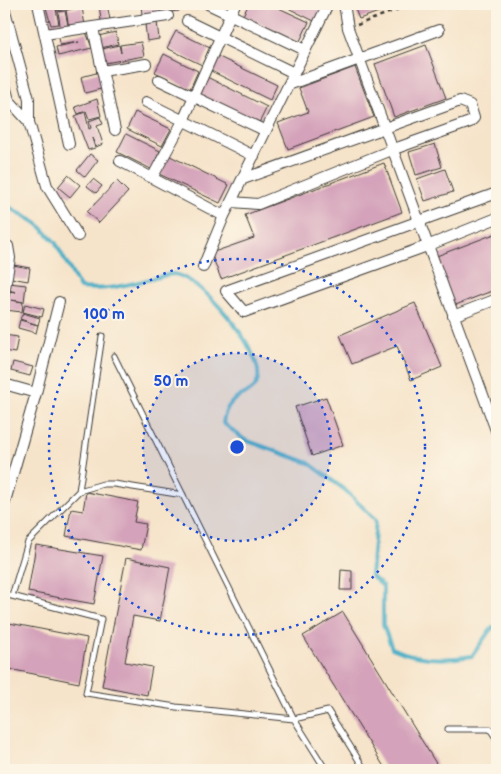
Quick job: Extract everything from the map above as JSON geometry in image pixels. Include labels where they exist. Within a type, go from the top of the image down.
[{"type":"street","points":[[38,4],[69,144]]},
{"type":"street","points":[[208,4],[233,8],[305,50]]},
{"type":"street","points":[[203,267],[224,216],[328,4]]},
{"type":"street","points":[[344,4],[348,28],[421,221],[427,246],[497,433]]},
{"type":"street","points":[[4,7],[30,99],[29,122],[47,186],[78,236]]},
{"type":"street","points":[[152,178],[183,121],[233,8]]},
{"type":"street","points":[[45,34],[168,16]]},
{"type":"street","points":[[187,21],[294,73]]},
{"type":"street","points":[[93,28],[115,130]]},
{"type":"street","points":[[288,86],[439,30]]},
{"type":"street","points":[[102,71],[146,64]]},
{"type":"street","points":[[159,80],[266,131]]},
{"type":"street","points":[[4,82],[9,100],[29,122]]},
{"type":"street","points":[[232,202],[258,204],[394,149],[470,122],[474,118],[474,113],[470,105],[460,101],[385,126],[242,179]]},
{"type":"street","points":[[146,102],[254,156]]},
{"type":"street","points":[[120,161],[224,216]]},
{"type":"street","points":[[497,193],[226,291],[244,312],[427,246],[497,218]]},
{"type":"street","points":[[4,245],[8,246],[10,258],[4,294]]},
{"type":"street","points":[[454,316],[497,299]]},
{"type":"street","points":[[5,498],[36,393],[59,302]]},
{"type":"street","points":[[4,384],[36,393]]},
{"type":"lane","points":[[79,491],[102,336]]},
{"type":"lane","points":[[114,356],[294,719],[326,770]]},
{"type":"lane","points":[[12,596],[28,542],[79,491],[103,484],[114,484],[183,495]]},
{"type":"lane","points":[[4,594],[101,619],[86,693],[176,707],[294,719],[328,711],[365,770]]},
{"type":"lane","points":[[448,729],[490,729],[497,739]]},
{"type":"path","points":[[348,28],[412,4]]},
{"type":"building","points":[[45,4],[55,4],[59,24],[51,25]]},
{"type":"building","points":[[56,4],[70,4],[71,8],[57,11]]},
{"type":"building","points":[[99,4],[107,4],[110,20],[101,21]]},
{"type":"building","points":[[141,4],[178,4],[179,11],[142,15]]},
{"type":"building","points":[[249,4],[270,4],[309,22],[299,43],[243,15]]},
{"type":"building","points":[[280,4],[325,4],[316,22]]},
{"type":"building","points":[[353,4],[401,4],[359,19]]},
{"type":"building","points":[[82,7],[85,26],[69,29],[66,10]]},
{"type":"building","points":[[65,11],[69,29],[61,30],[58,12]]},
{"type":"building","points":[[157,22],[159,39],[147,41],[145,24]]},
{"type":"building","points":[[176,31],[210,48],[202,65],[167,48]]},
{"type":"building","points":[[86,32],[92,48],[58,56],[56,47],[79,42],[60,45],[59,37]]},
{"type":"building","points":[[116,32],[118,44],[101,48],[98,36]]},
{"type":"building","points":[[141,42],[144,56],[105,63],[102,49],[119,45],[121,53],[120,45]]},
{"type":"building","points":[[426,45],[446,98],[394,117],[375,64]]},
{"type":"building","points":[[164,54],[198,71],[190,89],[155,72]]},
{"type":"building","points":[[217,56],[277,85],[270,100],[209,70]]},
{"type":"building","points":[[355,67],[374,117],[288,149],[278,123],[308,112],[299,88]]},
{"type":"building","points":[[100,72],[101,89],[85,93],[81,77]]},
{"type":"building","points":[[207,77],[267,107],[258,125],[198,95]]},
{"type":"building","points":[[97,99],[101,116],[89,119],[86,111],[78,114],[75,107]]},
{"type":"building","points":[[85,112],[89,129],[91,128],[89,121],[100,117],[103,124],[97,126],[103,144],[96,147],[92,138],[95,148],[88,150],[75,116]]},
{"type":"building","points":[[135,112],[171,129],[162,146],[127,129]]},
{"type":"building","points":[[126,134],[160,151],[151,169],[117,152]]},
{"type":"building","points":[[435,144],[442,167],[416,175],[409,152]]},
{"type":"building","points":[[90,154],[98,160],[85,177],[77,170]]},
{"type":"building","points":[[168,155],[229,185],[220,203],[159,174]]},
{"type":"building","points":[[384,163],[402,212],[221,279],[211,253],[254,238],[245,215]]},
{"type":"building","points":[[445,169],[453,192],[425,201],[417,179]]},
{"type":"building","points":[[68,175],[80,185],[70,197],[58,187]]},
{"type":"building","points":[[93,179],[102,186],[96,193],[87,186]]},
{"type":"building","points":[[117,181],[128,192],[99,223],[87,212]]},
{"type":"building","points":[[497,233],[497,289],[453,306],[434,257]]},
{"type":"building","points":[[13,265],[30,268],[28,281],[11,278]]},
{"type":"building","points":[[9,283],[26,285],[24,302],[11,300],[23,302],[22,312],[5,310],[8,291],[16,292],[8,290]]},
{"type":"building","points":[[415,303],[442,367],[411,380],[397,346],[352,364],[340,335]]},
{"type":"building","points":[[25,304],[44,309],[42,317],[23,312]]},
{"type":"building","points":[[23,313],[40,318],[38,325],[20,319]]},
{"type":"building","points":[[20,320],[38,325],[36,333],[18,328]]},
{"type":"building","points":[[4,335],[18,337],[15,353],[4,351]]},
{"type":"building","points":[[13,362],[33,367],[30,376],[11,371]]},
{"type":"building","points":[[326,397],[343,445],[312,456],[295,407]]},
{"type":"building","points":[[86,492],[138,502],[134,522],[146,524],[141,550],[66,536],[71,509],[83,511]]},
{"type":"building","points":[[36,545],[103,556],[94,604],[28,592]]},
{"type":"building","points":[[126,558],[170,567],[160,621],[133,616],[125,662],[152,667],[147,695],[102,686]]},
{"type":"building","points":[[341,570],[352,571],[352,590],[340,590]]},
{"type":"building","points":[[343,612],[440,770],[386,770],[303,636]]},
{"type":"building","points":[[4,622],[87,638],[79,683],[4,668]]},
{"type":"waterway","points":[[4,204],[38,224],[55,242],[80,288],[99,289],[116,287],[174,274],[186,278],[200,288],[228,317],[251,351],[257,366],[258,379],[252,390],[235,399],[230,404],[223,423],[245,440],[309,463],[345,490],[376,520],[371,576],[383,586],[383,625],[392,648],[421,657],[451,659],[472,656],[490,630],[497,625]]}]
